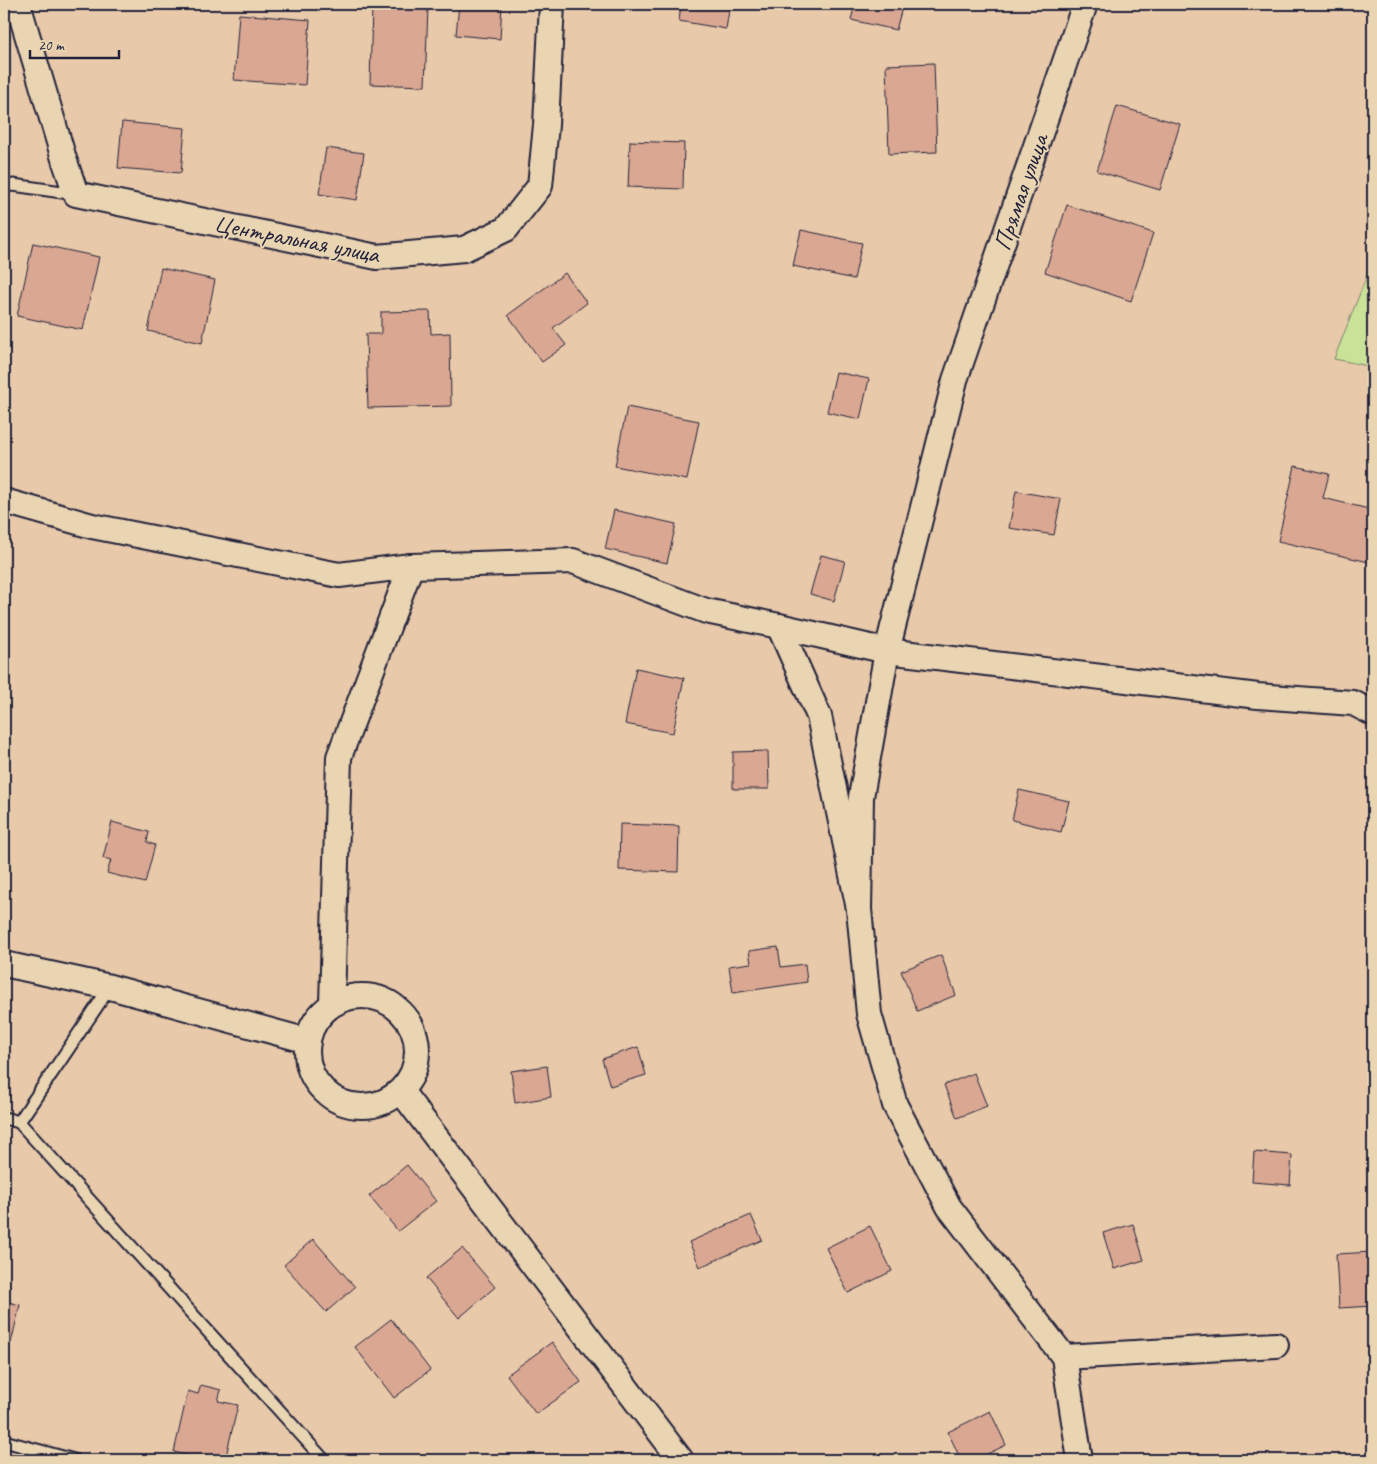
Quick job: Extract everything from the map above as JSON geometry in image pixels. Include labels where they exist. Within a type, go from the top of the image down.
[{"type":"street","points":[[18,4],[76,194]]},
{"type":"street","name":"Центральная улица","points":[[76,194],[376,257],[464,249],[506,229],[540,186],[546,125],[552,4]]},
{"type":"street","name":"Прямая улица","points":[[860,909],[861,797],[887,651],[954,380],[1085,4]]},
{"type":"street","points":[[4,501],[92,526],[339,574],[411,566],[573,560],[706,611],[887,651],[1239,694],[1353,703],[1373,713]]},
{"type":"street","points":[[332,1004],[339,757],[411,566]]},
{"type":"street","points":[[779,626],[819,716],[860,909],[869,1014],[895,1104],[949,1207],[1064,1357],[1080,1460]]},
{"type":"street","points":[[4,964],[110,988],[308,1041]]},
{"type":"street","points":[[367,996],[385,1000],[400,1010],[411,1024],[417,1041],[418,1059],[412,1077],[401,1092],[387,1102],[370,1107],[352,1106],[336,1100],[322,1090],[312,1075],[307,1058],[308,1041],[312,1026],[332,1004],[349,997],[367,996]]},
{"type":"street","points":[[401,1092],[681,1460]]},
{"type":"street","points":[[1064,1357],[1276,1345]]},
{"type":"lane","points":[[4,187],[13,185],[76,194]]},
{"type":"lane","points":[[19,1122],[110,988]]},
{"type":"lane","points":[[4,1118],[19,1122],[324,1460]]},
{"type":"lane","points":[[4,1441],[74,1460]]},
{"type":"green space","points":[[1373,260],[1373,367],[1334,359]]},
{"type":"building","points":[[459,4],[502,4],[500,39],[456,35]]},
{"type":"building","points":[[681,4],[730,4],[726,29],[679,21]]},
{"type":"building","points":[[855,4],[903,4],[896,30],[851,20]]},
{"type":"building","points":[[372,5],[428,7],[425,86],[370,84]]},
{"type":"building","points":[[239,14],[310,20],[305,85],[234,80]]},
{"type":"building","points":[[934,63],[937,152],[889,154],[886,65]]},
{"type":"building","points":[[1117,106],[1180,124],[1160,190],[1097,171]]},
{"type":"building","points":[[122,122],[185,128],[181,173],[118,168]]},
{"type":"building","points":[[630,141],[684,143],[683,189],[628,187]]},
{"type":"building","points":[[326,148],[364,153],[357,200],[319,194]]},
{"type":"building","points":[[1067,205],[1153,233],[1131,301],[1045,272]]},
{"type":"building","points":[[801,230],[862,243],[854,279],[793,266]]},
{"type":"building","points":[[33,243],[99,257],[83,330],[17,316]]},
{"type":"building","points":[[161,268],[215,280],[202,343],[148,331]]},
{"type":"building","points":[[565,273],[587,303],[553,328],[566,345],[542,362],[508,315]]},
{"type":"building","points":[[430,311],[431,334],[450,333],[451,406],[368,408],[366,334],[381,334],[381,312]]},
{"type":"building","points":[[836,372],[869,379],[860,419],[827,412]]},
{"type":"building","points":[[627,407],[699,421],[687,480],[615,466]]},
{"type":"building","points":[[1295,466],[1329,474],[1323,498],[1373,510],[1373,563],[1278,541]]},
{"type":"building","points":[[1016,491],[1061,499],[1054,535],[1009,528]]},
{"type":"building","points":[[614,510],[676,524],[667,563],[605,549]]},
{"type":"building","points":[[821,555],[845,561],[834,601],[810,594]]},
{"type":"building","points":[[636,668],[684,678],[673,733],[625,724]]},
{"type":"building","points":[[768,751],[769,789],[733,789],[733,752]]},
{"type":"building","points":[[1019,790],[1069,801],[1061,832],[1012,820]]},
{"type":"building","points":[[112,822],[149,832],[147,842],[155,845],[145,883],[107,873],[111,860],[103,858]]},
{"type":"building","points":[[620,824],[679,826],[678,872],[619,870]]},
{"type":"building","points":[[778,947],[781,967],[805,964],[807,982],[733,993],[729,966],[751,963],[749,951]]},
{"type":"building","points":[[941,955],[956,995],[917,1011],[901,971]]},
{"type":"building","points":[[638,1047],[646,1075],[610,1086],[602,1059]]},
{"type":"building","points":[[547,1066],[551,1097],[515,1103],[511,1071]]},
{"type":"building","points":[[974,1073],[987,1106],[957,1118],[944,1085]]},
{"type":"building","points":[[1254,1152],[1292,1155],[1290,1185],[1252,1182]]},
{"type":"building","points":[[407,1165],[436,1201],[398,1231],[369,1196]]},
{"type":"building","points":[[751,1215],[762,1240],[700,1267],[689,1242]]},
{"type":"building","points":[[1133,1224],[1144,1260],[1114,1269],[1103,1233]]},
{"type":"building","points":[[870,1226],[892,1271],[848,1293],[826,1248]]},
{"type":"building","points":[[313,1239],[355,1287],[326,1312],[284,1265]]},
{"type":"building","points":[[462,1248],[495,1287],[459,1318],[426,1278]]},
{"type":"building","points":[[1373,1252],[1373,1306],[1339,1308],[1336,1254]]},
{"type":"building","points":[[4,1301],[20,1305],[11,1343],[4,1342]]},
{"type":"building","points":[[391,1319],[430,1370],[394,1398],[355,1347]]},
{"type":"building","points":[[552,1342],[581,1382],[536,1414],[507,1375]]},
{"type":"building","points":[[201,1385],[221,1390],[218,1401],[238,1405],[225,1460],[207,1460],[174,1452],[188,1391],[198,1394]]},
{"type":"building","points":[[990,1411],[1006,1445],[975,1460],[961,1460],[948,1432]]}]
